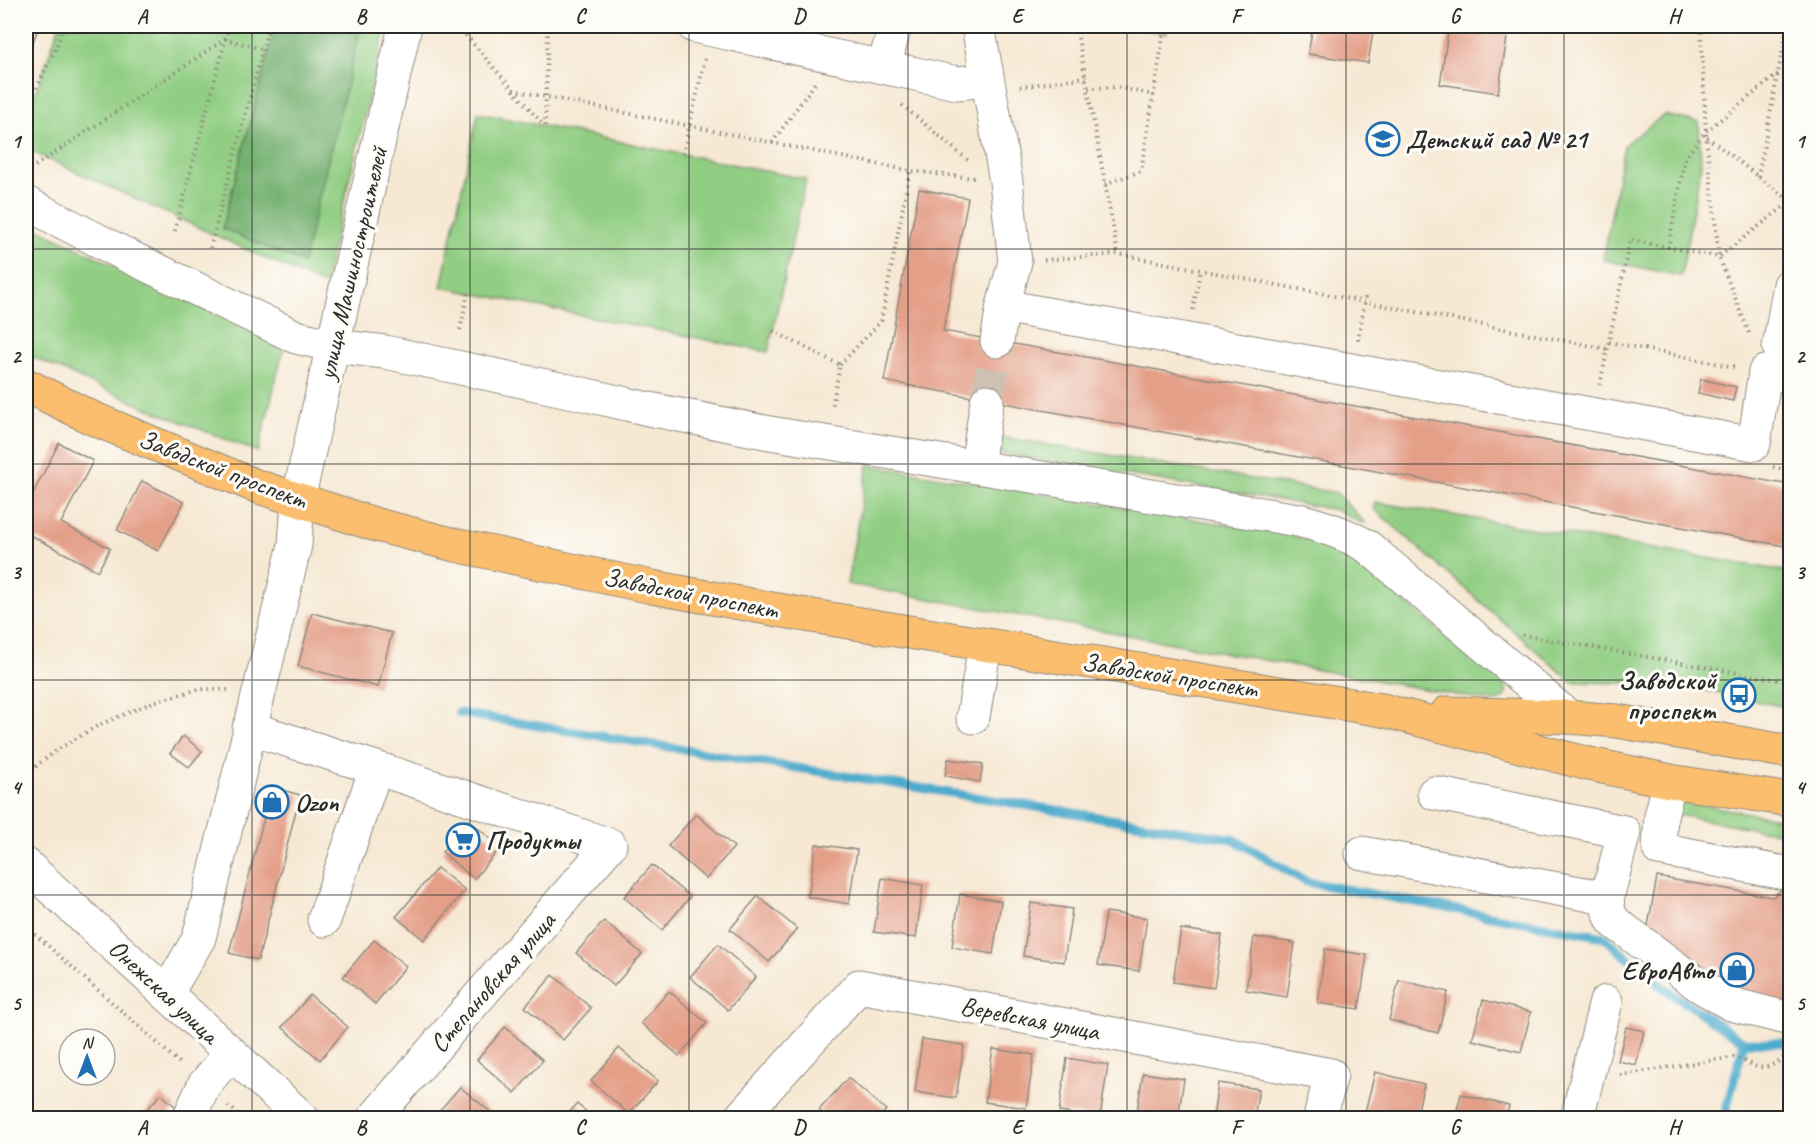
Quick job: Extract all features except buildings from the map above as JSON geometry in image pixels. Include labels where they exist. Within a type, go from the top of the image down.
[{"type":"main road","name":"Заводской проспект","points":[[26,385],[93,418],[256,486],[377,525],[521,560],[664,589],[985,645],[1382,710],[1589,764],[1670,781],[1791,800]]},
{"type":"main road","name":"Заводской проспект","points":[[1382,710],[1617,721],[1791,752]]},
{"type":"street","name":"улица Машиностроителей","points":[[167,993],[199,938],[296,545],[298,500],[405,26]]},
{"type":"street","points":[[884,66],[895,26]]},
{"type":"street","points":[[978,26],[988,86],[999,180],[1015,262],[1003,306],[997,341]]},
{"type":"street","points":[[703,27],[957,83],[988,86]]},
{"type":"street","points":[[26,203],[130,258],[296,337],[334,346],[385,352],[770,433],[1298,520],[1347,534],[1368,546],[1569,717]]},
{"type":"street","points":[[1003,306],[1754,444],[1778,365],[1791,285]]},
{"type":"street","points":[[976,466],[987,400]]},
{"type":"street","points":[[973,717],[985,645]]},
{"type":"street","points":[[249,729],[376,768],[324,920]]},
{"type":"street","name":"Степановская улица","points":[[374,1119],[610,845],[376,768]]},
{"type":"street","points":[[1670,781],[1661,816],[1659,849],[1791,874]]},
{"type":"street","points":[[1434,793],[1624,832],[1606,898],[1613,921],[1700,986],[1731,1004],[1791,1019]]},
{"type":"street","points":[[1362,853],[1606,898]]},
{"type":"street","name":"Онежская улица","points":[[26,865],[302,1119]]},
{"type":"street","name":"Веревская улица","points":[[740,1119],[859,986],[1331,1075],[1320,1119]]},
{"type":"street","points":[[1577,1119],[1606,1002]]},
{"type":"street","points":[[189,1119],[204,1085],[231,1053]]},
{"type":"path","points":[[26,110],[64,26]]},
{"type":"path","points":[[175,231],[229,26]]},
{"type":"path","points":[[210,248],[268,26]]},
{"type":"path","points":[[458,26],[544,126],[547,97],[548,26]]},
{"type":"path","points":[[1076,26],[1118,254]]},
{"type":"path","points":[[1105,184],[1141,171],[1165,26]]},
{"type":"path","points":[[1701,26],[1706,134],[1719,258],[1778,365]]},
{"type":"path","points":[[1753,26],[1786,27],[1758,177]]},
{"type":"path","points":[[683,154],[690,126],[703,27]]},
{"type":"path","points":[[35,166],[225,39],[262,49]]},
{"type":"path","points":[[772,143],[835,55]]},
{"type":"path","points":[[1668,248],[1685,158],[1706,134],[1778,74]]},
{"type":"path","points":[[988,86],[1086,78]]},
{"type":"path","points":[[1088,88],[1116,87],[1154,95]]},
{"type":"path","points":[[513,90],[910,171],[999,180]]},
{"type":"path","points":[[900,103],[999,180]]},
{"type":"path","points":[[1015,262],[1118,254],[1607,349],[1630,240],[1719,258],[1791,202],[1706,134]]},
{"type":"path","points":[[832,407],[840,364],[881,321],[910,171]]},
{"type":"path","points":[[1187,340],[1200,270]]},
{"type":"path","points":[[460,330],[468,292]]},
{"type":"path","points":[[1353,370],[1366,294]]},
{"type":"path","points":[[772,331],[840,364]]},
{"type":"path","points":[[1609,342],[1778,365]]},
{"type":"path","points":[[1512,633],[1791,682]]},
{"type":"path","points":[[26,774],[57,750],[98,726],[153,702],[199,688],[208,689]]},
{"type":"path","points":[[26,926],[244,1119]]},
{"type":"path","points":[[1587,1080],[1737,1058],[1754,1066],[1770,1067],[1791,1053]]},
{"type":"green space","points":[[59,26],[386,26],[324,285],[26,149],[26,122]]},
{"type":"green space","points":[[276,26],[361,26],[303,263],[222,228]]},
{"type":"green space","points":[[1137,26],[1168,26],[1167,33],[1137,28]]},
{"type":"green space","points":[[478,113],[806,179],[768,352],[441,287]]},
{"type":"green space","points":[[1664,115],[1699,122],[1701,165],[1681,276],[1603,260],[1624,145]]},
{"type":"green space","points":[[26,223],[284,347],[258,452],[149,409],[26,354]]},
{"type":"green space","points":[[1001,437],[1337,493],[1365,523],[1337,510],[999,453],[995,445]]},
{"type":"green space","points":[[868,465],[1289,535],[1333,546],[1350,557],[1504,684],[1507,691],[1506,696],[1495,702],[847,584]]},
{"type":"green space","points":[[1375,502],[1790,572],[1790,708],[1674,684],[1572,682],[1373,508]]},
{"type":"green space","points":[[1679,801],[1790,820],[1790,835],[1672,814]]},
{"type":"waterway","points":[[459,713],[1233,839],[1307,882],[1604,937],[1658,984],[1744,1042],[1790,1043]]},
{"type":"waterway","points":[[1724,1118],[1744,1042]]},
{"type":"tunnel","points":[[987,401],[997,341]]},
{"type":"place","name":"Детский сад № 21","points":[[1383,139]]},
{"type":"place","name":"Заводской проспект","points":[[1739,695]]},
{"type":"place","name":"Ozon","points":[[272,802]]},
{"type":"place","name":"Продукты","points":[[463,840]]},
{"type":"place","name":"ЕвроАвто","points":[[1737,970]]}]
